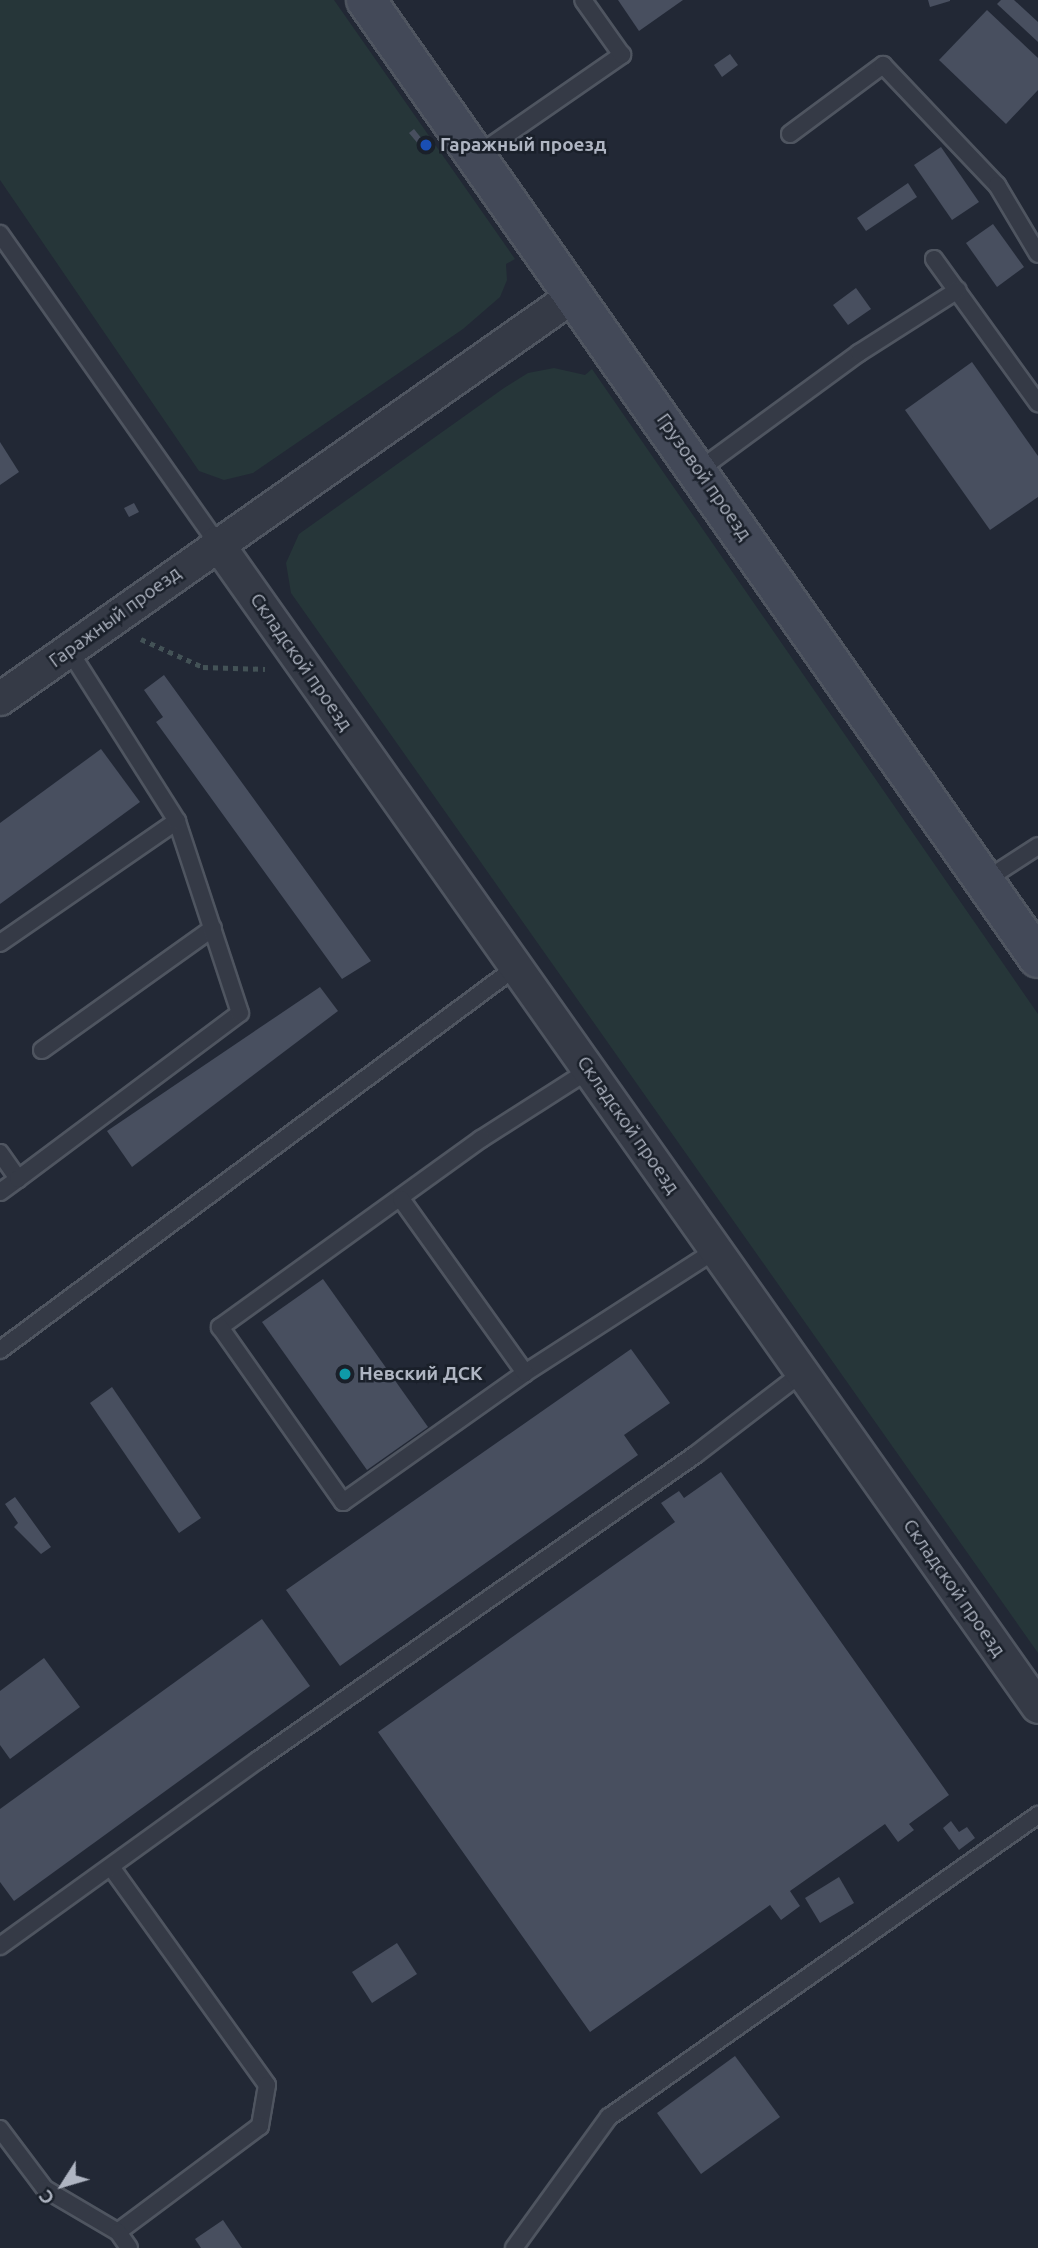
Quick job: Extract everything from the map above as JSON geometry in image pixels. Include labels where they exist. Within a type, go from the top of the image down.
[{"type":"street","name":"Грузовой проезд","points":[[366,0],[576,294],[1038,958]]},
{"type":"street","name":"Гаражный проезд","points":[[0,699],[217,543],[576,294]]},
{"type":"street","name":"Складской проезд","points":[[217,543],[1038,1707]]},
{"type":"lane","points":[[476,156],[622,55],[583,0]]},
{"type":"lane","points":[[790,134],[883,65],[997,185],[1038,254]]},
{"type":"lane","points":[[0,234],[217,543]]},
{"type":"lane","points":[[934,259],[1038,403]]},
{"type":"lane","points":[[699,470],[859,353],[958,290]]},
{"type":"lane","points":[[0,1192],[240,1013],[177,821],[69,650]]},
{"type":"lane","points":[[0,943],[177,821]]},
{"type":"lane","points":[[984,881],[1038,846]]},
{"type":"lane","points":[[42,1050],[214,928]]},
{"type":"lane","points":[[0,1350],[516,967]]},
{"type":"lane","points":[[589,1070],[481,1139],[220,1327],[343,1502],[524,1373],[716,1250]]},
{"type":"lane","points":[[0,1153],[18,1179]]},
{"type":"lane","points":[[401,1199],[524,1373]]},
{"type":"lane","points":[[0,1946],[695,1455],[802,1373]]},
{"type":"lane","points":[[514,2248],[609,2117],[1038,1815]]},
{"type":"lane","points":[[110,1867],[267,2085],[260,2126],[118,2232]]},
{"type":"lane","points":[[0,2129],[44,2189],[118,2232],[129,2248]]},
{"type":"path","points":[[141,639],[203,667],[265,668]]},
{"type":"shaded area","points":[[0,0],[334,0],[515,259],[506,264],[507,280],[500,297],[463,329],[253,473],[224,480],[199,471],[0,180]]},
{"type":"shaded area","points":[[554,368],[585,375],[592,369],[1038,1014],[1038,1653],[291,593],[286,563],[299,534],[504,388],[528,373]]},
{"type":"building","points":[[618,0],[683,0],[639,31]]},
{"type":"building","points":[[928,0],[950,0],[950,1],[930,7]]},
{"type":"building","points":[[1001,0],[1014,0],[1038,22],[1038,42],[997,4]]},
{"type":"building","points":[[987,10],[1038,58],[1038,90],[1006,124],[939,60]]},
{"type":"building","points":[[730,54],[738,65],[722,77],[714,65]]},
{"type":"building","points":[[414,129],[430,149],[425,152],[409,133]]},
{"type":"building","points":[[941,147],[979,202],[952,220],[914,165]]},
{"type":"building","points":[[908,183],[917,197],[866,231],[857,218]]},
{"type":"building","points":[[993,224],[1024,267],[997,287],[966,243]]},
{"type":"building","points":[[856,288],[871,309],[848,325],[833,305]]},
{"type":"building","points":[[972,362],[1038,456],[1038,497],[990,530],[905,410]]},
{"type":"building","points":[[0,442],[19,472],[0,485]]},
{"type":"building","points":[[134,503],[139,512],[129,517],[124,508]]},
{"type":"building","points":[[164,675],[371,961],[342,979],[156,722],[163,717],[144,690]]},
{"type":"building","points":[[101,749],[140,802],[0,904],[0,823]]},
{"type":"building","points":[[320,987],[338,1011],[132,1167],[107,1131]]},
{"type":"building","name":"Невский ДСК","points":[[323,1279],[428,1427],[367,1470],[262,1322]]},
{"type":"building","points":[[631,1349],[670,1403],[624,1435],[638,1455],[340,1666],[286,1590]]},
{"type":"building","points":[[112,1387],[201,1518],[179,1533],[90,1403]]},
{"type":"building","points":[[721,1472],[949,1795],[909,1824],[914,1830],[898,1842],[885,1824],[790,1891],[800,1906],[781,1920],[770,1905],[590,2032],[378,1732],[675,1522],[661,1503],[679,1491],[684,1498]]},
{"type":"building","points":[[15,1497],[51,1547],[41,1554],[14,1527],[18,1523],[5,1504]]},
{"type":"building","points":[[262,1619],[310,1686],[14,1901],[0,1882],[0,1809]]},
{"type":"building","points":[[44,1658],[80,1707],[10,1759],[0,1745],[0,1691]]},
{"type":"building","points":[[951,1821],[959,1832],[967,1827],[975,1838],[959,1850],[943,1828]]},
{"type":"building","points":[[839,1877],[854,1903],[820,1923],[805,1898]]},
{"type":"building","points":[[397,1943],[417,1974],[372,2003],[352,1972]]},
{"type":"building","points":[[735,2056],[780,2117],[701,2174],[657,2113]]},
{"type":"building","points":[[223,2220],[242,2248],[201,2248],[195,2239]]},
{"type":"place","name":"Гаражный проезд","points":[[426,145]]},
{"type":"place","name":"Невский ДСК","points":[[345,1374]]}]
